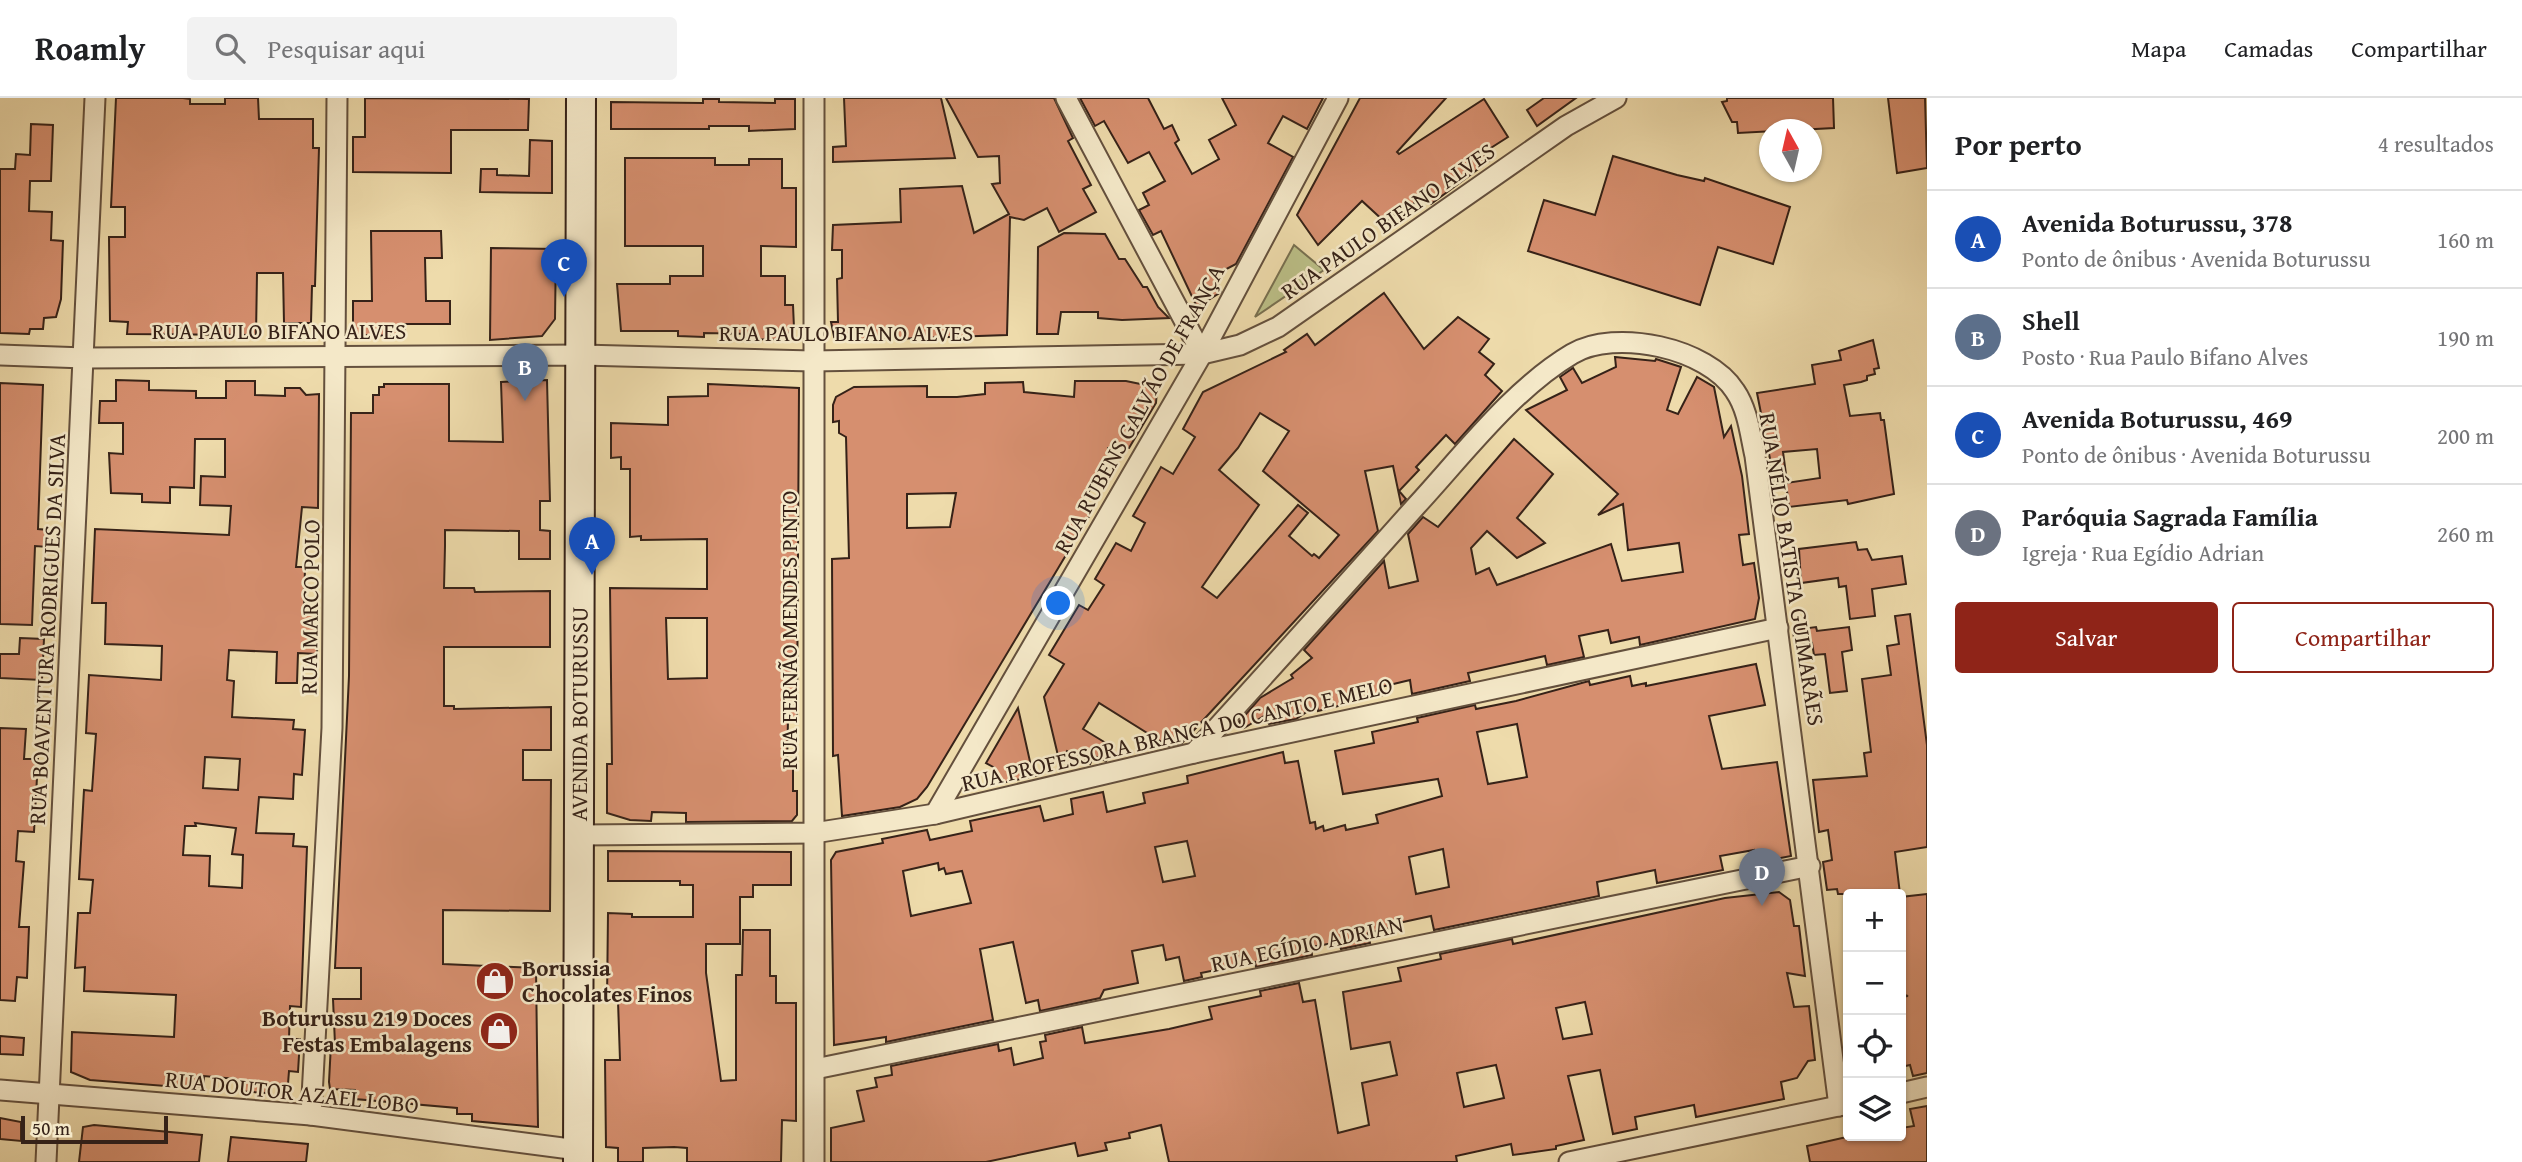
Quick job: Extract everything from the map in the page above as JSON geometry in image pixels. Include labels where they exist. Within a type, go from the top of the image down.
[{"type":"main road","name":"AVENIDA BOTURUSSU","points":[[578,1156],[581,98]]},
{"type":"street","name":"RUA BOAVENTURA RODRIGUES DA SILVA","points":[[46,1162],[95,98]]},
{"type":"street","name":"RUA MARCO POLO","points":[[311,1115],[332,728],[337,98]]},
{"type":"street","name":"RUA FERNÃO MENDES PINTO","points":[[814,98],[814,1162]]},
{"type":"street","points":[[1066,98],[1202,354]]},
{"type":"street","name":"RUA RUBENS GALVÃO DE FRANÇA","points":[[935,814],[1202,354],[1338,98]]},
{"type":"street","name":"RUA PAULO BIFANO ALVES","points":[[0,355],[85,358],[582,355],[813,360],[1202,354],[1240,345],[1278,327],[1566,126],[1616,98]]},
{"type":"street","name":"RUA NÉLIO BATISTA GUIMARÃES","points":[[1194,753],[1472,445],[1540,376],[1575,352],[1617,343],[1661,346],[1691,355],[1714,369],[1735,390],[1746,414],[1755,456],[1843,1098]]},
{"type":"street","name":"RUA PROFESSORA BRANCA DO CANTO E MELO","points":[[580,835],[814,833],[935,814],[1194,753],[1778,628]]},
{"type":"street","name":"RUA EGÍDIO ADRIAN","points":[[815,1069],[1810,866]]},
{"type":"street","points":[[1906,1092],[1927,1087]]},
{"type":"street","name":"RUA DOUTOR AZAEL LOBO","points":[[0,1090],[311,1115],[578,1156]]},
{"type":"street","points":[[1569,1162],[1843,1105]]},
{"type":"green space","points":[[1294,245],[1324,270],[1255,317]]},
{"type":"building","points":[[116,98],[183,98],[190,99],[190,104],[225,104],[225,98],[258,98],[259,119],[313,119],[313,148],[319,148],[315,286],[312,286],[311,323],[284,323],[283,273],[257,273],[256,335],[127,334],[128,322],[110,321],[109,237],[125,237],[125,207],[111,207]]},
{"type":"building","points":[[365,98],[529,99],[528,130],[451,130],[451,173],[353,172],[353,137],[365,137]]},
{"type":"building","points":[[844,98],[941,98],[955,158],[833,162],[833,147],[846,146]]},
{"type":"building","points":[[946,98],[1054,98],[1073,138],[1068,141],[1091,185],[1083,189],[1096,212],[1059,232],[1047,208],[1024,220],[1010,217],[1007,335],[835,341],[831,322],[838,322],[837,279],[842,278],[842,250],[832,250],[833,225],[901,222],[900,189],[962,186],[974,233],[1009,214],[992,184],[1000,183],[999,156],[978,157]]},
{"type":"building","points":[[1080,98],[1148,98],[1164,129],[1172,125],[1179,140],[1175,143],[1192,174],[1219,159],[1209,140],[1236,125],[1222,98],[1323,98],[1307,129],[1283,116],[1268,143],[1293,157],[1236,264],[1215,275],[1221,292],[1197,307],[1161,231],[1153,235],[1139,210],[1149,205],[1143,193],[1165,181],[1149,152],[1128,163],[1104,121],[1095,126]]},
{"type":"building","points":[[1360,98],[1446,98],[1397,152],[1399,154],[1484,99],[1508,137],[1483,153],[1489,161],[1431,204],[1424,197],[1417,204],[1415,202],[1401,219],[1395,214],[1386,223],[1362,201],[1318,245],[1297,215]]},
{"type":"building","points":[[1544,98],[1576,98],[1537,126],[1527,110]]},
{"type":"building","points":[[1727,98],[1833,98],[1834,128],[1822,129],[1822,119],[1759,119],[1759,132],[1738,133],[1737,122],[1732,122],[1722,102],[1727,101]]},
{"type":"building","points":[[1888,98],[1925,98],[1927,168],[1897,173]]},
{"type":"building","points":[[703,99],[719,99],[719,102],[775,103],[775,99],[795,99],[795,129],[749,131],[749,126],[709,126],[709,129],[611,129],[611,102],[703,103]]},
{"type":"building","points":[[31,124],[53,125],[51,181],[30,181],[29,211],[52,212],[51,240],[63,241],[61,299],[56,317],[44,318],[43,329],[30,329],[29,334],[0,333],[0,169],[15,169],[16,154],[30,155]]},
{"type":"building","points":[[530,140],[552,141],[552,193],[480,192],[481,169],[497,169],[497,175],[529,176]]},
{"type":"building","points":[[1613,156],[1677,175],[1704,181],[1705,178],[1790,207],[1773,264],[1718,247],[1700,305],[1528,251],[1544,200],[1595,215]]},
{"type":"building","points":[[625,158],[715,158],[715,165],[749,165],[749,159],[782,159],[782,188],[796,188],[796,247],[761,246],[761,276],[785,276],[785,305],[793,305],[794,328],[781,340],[753,339],[753,334],[704,333],[704,337],[678,336],[678,331],[621,331],[617,284],[670,284],[670,276],[703,276],[703,246],[625,246]]},
{"type":"building","points":[[371,231],[441,231],[442,258],[425,258],[426,301],[450,301],[450,324],[404,324],[405,336],[358,335],[353,322],[353,301],[372,301]]},
{"type":"building","points":[[1064,233],[1105,234],[1119,259],[1125,259],[1143,287],[1147,287],[1158,307],[1169,318],[1122,320],[1098,318],[1098,312],[1061,312],[1058,334],[1037,334],[1038,247]]},
{"type":"building","points":[[491,248],[556,249],[555,319],[542,336],[490,340]]},
{"type":"building","points":[[1384,293],[1424,349],[1458,317],[1489,339],[1479,352],[1494,364],[1485,375],[1502,391],[1455,444],[1446,435],[1416,467],[1419,470],[1399,491],[1406,499],[1401,504],[1393,466],[1365,471],[1378,531],[1182,743],[1168,746],[1099,703],[1083,729],[1114,748],[1106,761],[1094,756],[1090,764],[1067,751],[1060,764],[1044,697],[1064,664],[1049,655],[1079,605],[1088,610],[1104,585],[1095,579],[1116,543],[1131,551],[1145,523],[1133,516],[1161,467],[1173,474],[1195,437],[1183,429],[1203,392],[1286,352],[1284,350],[1307,334],[1315,345]],"holes":[[[1260,413],[1289,431],[1263,471],[1339,535],[1319,558],[1314,554],[1312,556],[1289,536],[1308,513],[1298,505],[1217,598],[1202,587],[1259,505],[1219,470],[1238,448]]]},
{"type":"building","points":[[1873,340],[1879,368],[1874,369],[1875,374],[1867,376],[1867,380],[1844,385],[1850,416],[1880,413],[1881,420],[1884,420],[1894,494],[1848,504],[1847,500],[1789,507],[1786,483],[1820,478],[1817,449],[1783,452],[1787,482],[1775,484],[1757,393],[1815,384],[1812,365],[1841,360],[1839,351]]},
{"type":"building","points":[[1615,357],[1656,359],[1681,367],[1667,410],[1678,414],[1697,377],[1714,387],[1724,437],[1731,426],[1742,476],[1749,534],[1739,535],[1743,565],[1754,563],[1759,598],[1755,619],[1640,645],[1639,637],[1611,643],[1608,630],[1579,636],[1584,657],[1547,665],[1545,656],[1468,673],[1470,681],[1412,694],[1410,680],[1381,687],[1383,695],[1318,711],[1317,705],[1296,719],[1269,724],[1264,716],[1244,728],[1239,722],[1260,698],[1293,678],[1291,675],[1312,658],[1304,650],[1384,561],[1389,588],[1418,581],[1408,534],[1423,517],[1438,527],[1514,439],[1553,474],[1517,518],[1545,543],[1517,558],[1487,531],[1471,548],[1476,574],[1489,568],[1497,585],[1611,544],[1622,581],[1683,572],[1679,543],[1628,550],[1623,504],[1598,515],[1618,494],[1526,410],[1567,390],[1560,377],[1573,368],[1582,383],[1616,367]]},
{"type":"building","points":[[116,380],[149,381],[149,390],[196,391],[196,398],[226,398],[226,381],[255,381],[255,395],[285,396],[285,388],[300,388],[306,395],[319,394],[318,508],[302,507],[296,567],[305,567],[304,611],[318,611],[317,654],[298,653],[297,683],[276,683],[277,652],[229,650],[227,680],[234,681],[232,717],[294,720],[293,729],[305,730],[302,775],[294,774],[293,799],[259,797],[256,833],[294,834],[293,846],[307,847],[301,1007],[290,1006],[289,1039],[300,1039],[298,1072],[289,1071],[288,1084],[267,1084],[266,1093],[235,1091],[236,1079],[204,1076],[203,1089],[90,1080],[71,1072],[72,1032],[174,1037],[176,995],[84,991],[85,967],[75,968],[78,913],[90,913],[93,880],[79,879],[84,790],[92,791],[96,734],[86,733],[89,675],[161,680],[162,646],[105,644],[106,603],[92,603],[95,529],[229,535],[231,506],[200,505],[201,476],[225,477],[225,439],[195,439],[194,488],[170,487],[170,503],[142,502],[142,494],[111,493],[109,453],[123,454],[123,423],[99,423],[100,401],[116,401]],"holes":[[[205,757],[240,759],[238,790],[203,788]],[[195,823],[236,828],[232,854],[243,855],[242,888],[209,886],[210,856],[183,855],[185,826],[196,826]]]},
{"type":"building","points":[[547,380],[550,501],[540,501],[540,530],[550,531],[550,559],[519,559],[519,531],[445,530],[444,588],[474,588],[475,592],[550,591],[550,647],[444,647],[444,706],[454,706],[454,709],[551,707],[551,750],[523,750],[523,780],[551,780],[550,911],[443,910],[443,964],[536,968],[538,1127],[472,1121],[472,1114],[457,1114],[457,1108],[355,1099],[355,1090],[330,1089],[329,1082],[331,1044],[335,1044],[333,999],[361,999],[361,968],[335,968],[349,676],[351,413],[373,413],[373,395],[379,395],[379,387],[384,387],[384,384],[449,384],[449,441],[503,442],[501,382]]},
{"type":"building","points":[[1075,381],[1126,381],[1157,390],[1156,403],[1129,448],[1108,448],[1108,457],[1082,504],[1093,510],[927,787],[917,799],[900,807],[842,816],[838,755],[833,756],[832,559],[849,558],[846,437],[839,433],[839,421],[833,422],[836,397],[854,387],[927,386],[927,397],[957,397],[985,394],[985,383],[1023,382],[1024,392],[1074,397]],"holes":[[[956,493],[950,527],[907,528],[907,494]]]},
{"type":"building","points":[[0,383],[43,385],[38,529],[49,530],[48,547],[35,546],[32,625],[0,624]]},
{"type":"building","points":[[708,384],[799,388],[797,720],[788,719],[787,768],[793,768],[793,791],[797,791],[797,815],[792,821],[686,822],[686,813],[652,812],[651,821],[630,820],[607,813],[607,764],[612,764],[610,588],[707,589],[707,539],[641,540],[641,536],[630,537],[630,469],[621,469],[621,457],[611,458],[611,423],[668,425],[668,397],[708,396]],"holes":[[[666,618],[707,618],[707,678],[668,679]]]},
{"type":"building","points":[[1856,542],[1858,550],[1867,549],[1872,560],[1902,556],[1906,584],[1872,589],[1875,616],[1850,619],[1846,586],[1839,587],[1838,578],[1801,583],[1799,549]]},
{"type":"building","points":[[1910,614],[1927,745],[1927,847],[1895,852],[1899,889],[1843,889],[1843,894],[1838,894],[1837,889],[1827,890],[1823,862],[1832,860],[1828,830],[1819,832],[1813,780],[1867,776],[1864,753],[1871,752],[1862,679],[1891,675],[1887,646],[1899,644],[1895,616]]},
{"type":"building","points":[[1816,627],[1817,631],[1849,627],[1852,650],[1842,652],[1847,691],[1830,693],[1825,654],[1814,655],[1812,643],[1795,646],[1793,630]]},
{"type":"building","points":[[20,638],[44,639],[42,680],[0,678],[0,654],[19,654]]},
{"type":"building","points":[[1756,664],[1765,705],[1709,716],[1722,769],[1777,762],[1791,856],[1756,863],[1754,850],[1720,856],[1723,870],[1657,883],[1655,870],[1597,882],[1599,896],[1434,930],[1431,916],[1368,933],[1370,943],[1341,949],[1339,942],[1311,947],[1312,955],[1256,967],[1255,962],[1201,973],[1202,977],[1184,981],[1179,957],[1166,960],[1163,945],[1132,951],[1138,983],[1104,990],[1100,998],[1040,1011],[1038,1000],[1026,1003],[1013,942],[980,949],[993,1020],[886,1042],[886,1037],[834,1045],[831,860],[836,852],[883,843],[882,839],[927,830],[930,840],[972,831],[970,821],[1040,806],[1044,821],[1073,814],[1071,799],[1103,792],[1107,812],[1145,803],[1143,793],[1188,783],[1187,776],[1283,752],[1285,763],[1298,761],[1310,823],[1315,822],[1316,829],[1323,826],[1324,831],[1345,825],[1346,830],[1378,823],[1376,815],[1442,796],[1438,779],[1343,794],[1335,751],[1374,743],[1372,732],[1418,722],[1417,718],[1475,705],[1476,709],[1516,701],[1589,681],[1590,685],[1630,676],[1632,686],[1646,683],[1646,686]],"holes":[[[1517,724],[1527,777],[1488,784],[1477,732]],[[1187,841],[1195,876],[1163,882],[1155,847]],[[1443,849],[1449,887],[1416,894],[1409,857]],[[938,863],[939,870],[944,868],[946,874],[962,871],[971,903],[911,916],[903,871]]]},
{"type":"building","points":[[1018,708],[1031,766],[1026,767],[1039,775],[1002,783],[994,777],[995,768],[986,763]]},
{"type":"building","points":[[0,728],[26,729],[24,759],[38,759],[34,832],[18,831],[16,861],[24,862],[19,927],[29,927],[27,978],[17,977],[15,1001],[0,1000]]},
{"type":"building","points":[[608,851],[791,852],[791,885],[753,885],[753,897],[740,897],[740,944],[706,944],[706,973],[721,1081],[736,1080],[736,975],[742,975],[743,930],[770,930],[770,976],[776,976],[776,1003],[796,1003],[796,1121],[782,1120],[781,1162],[687,1162],[687,1148],[674,1147],[643,1148],[643,1162],[618,1162],[618,1148],[606,1147],[605,1060],[620,1060],[618,1001],[607,1001],[608,913],[632,914],[632,917],[693,917],[693,885],[680,885],[680,881],[608,881]]},
{"type":"building","points":[[1779,892],[1790,900],[1794,926],[1799,926],[1805,976],[1787,973],[1794,1007],[1809,1006],[1815,1060],[1808,1061],[1797,1078],[1781,1082],[1784,1099],[1696,1117],[1694,1105],[1635,1117],[1637,1129],[1613,1134],[1600,1070],[1568,1076],[1584,1140],[1556,1146],[1556,1149],[1513,1155],[1511,1144],[1456,1156],[1457,1162],[1169,1162],[1161,1125],[1129,1133],[1130,1138],[1105,1143],[1107,1150],[1078,1156],[1075,1143],[986,1162],[831,1162],[831,1128],[864,1121],[857,1091],[877,1087],[875,1078],[892,1075],[891,1066],[998,1044],[999,1051],[1011,1048],[1014,1065],[1043,1058],[1040,1042],[1046,1041],[1045,1035],[1082,1027],[1085,1043],[1169,1029],[1212,1019],[1209,1007],[1261,996],[1260,991],[1299,983],[1303,1002],[1315,1000],[1338,1133],[1369,1125],[1362,1083],[1397,1075],[1390,1042],[1351,1049],[1343,992],[1401,981],[1398,968],[1441,959],[1440,954],[1512,939],[1513,944],[1725,898]],"holes":[[[1585,1002],[1592,1034],[1563,1039],[1556,1008]],[[1496,1065],[1504,1098],[1464,1107],[1457,1073]]]},
{"type":"building","points":[[1927,894],[1927,1073],[1913,1076],[1910,1065],[1906,1066],[1906,896]]},
{"type":"building","points":[[0,1036],[24,1038],[23,1055],[0,1054]]},
{"type":"building","points":[[1927,1106],[1927,1162],[1810,1162],[1807,1146],[1843,1138],[1843,1141],[1906,1141],[1906,1127],[1914,1126],[1910,1109]]},
{"type":"building","points":[[0,1118],[21,1122],[21,1141],[0,1139]]},
{"type":"building","points":[[94,1125],[202,1135],[199,1162],[79,1162],[83,1127]]},
{"type":"building","points":[[231,1137],[308,1144],[306,1162],[228,1162]]},
{"type":"place","name":"Avenida Boturussu, 469","points":[[564,297]]},
{"type":"place","name":"Shell","points":[[525,401]]},
{"type":"place","name":"Avenida Boturussu, 378","points":[[592,575]]},
{"type":"place","name":"Paróquia Sagrada Família","points":[[1762,906]]},
{"type":"place","name":"Borussia Chocolates Finos","points":[[495,981]]},
{"type":"place","name":"Boturussu 219 Doces Festas Embalagens","points":[[499,1031]]}]
